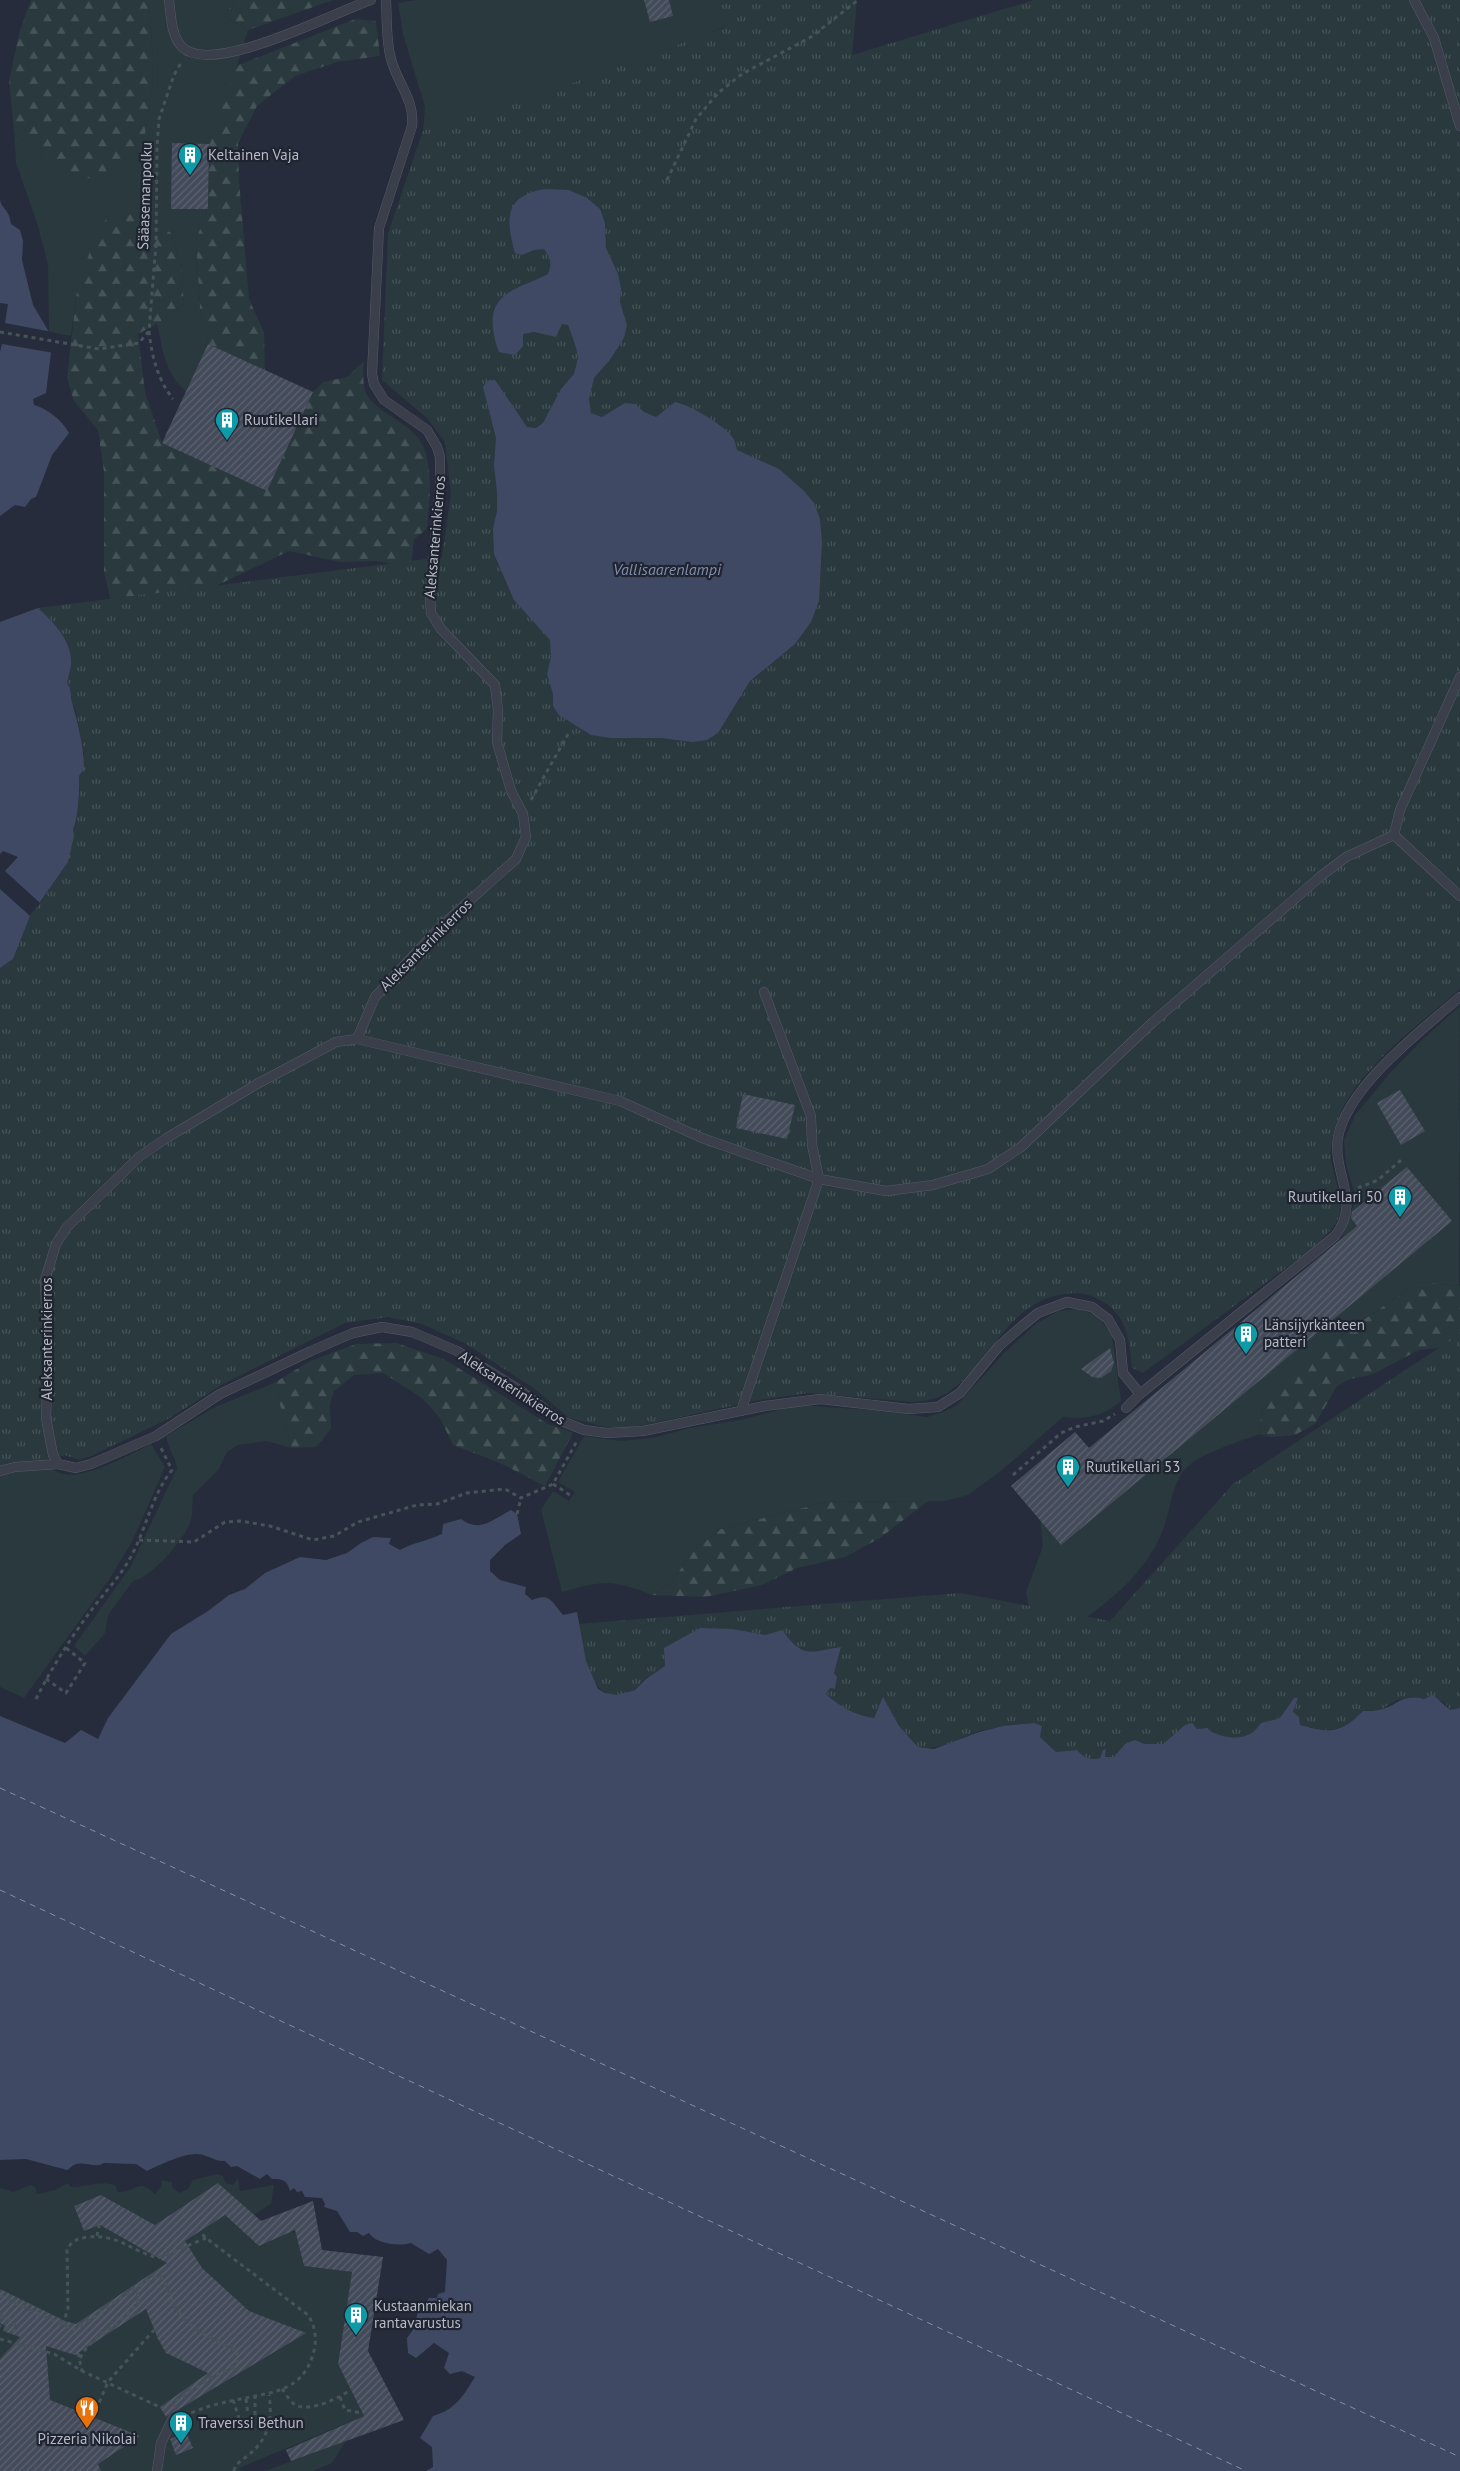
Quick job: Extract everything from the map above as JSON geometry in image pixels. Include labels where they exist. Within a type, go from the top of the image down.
[{"type":"lane","points":[[169,0],[175,36],[187,51],[202,55],[237,52],[371,0]]},
{"type":"lane","name":"Aleksanterinkierros","points":[[386,0],[391,61],[408,97],[413,116],[410,132],[379,228],[372,374],[374,384],[384,400],[427,430],[438,447],[440,486],[430,595],[431,613],[441,629],[495,685],[498,710],[497,742],[511,791],[524,814],[526,837],[516,859],[439,928],[374,997],[357,1039],[336,1042],[257,1084],[165,1139],[139,1157],[66,1227],[56,1244],[45,1280],[48,1357],[46,1418],[52,1455],[58,1464],[76,1468],[91,1464],[156,1436],[229,1390],[353,1333],[382,1327],[412,1332],[457,1351],[521,1391],[559,1420],[584,1430],[627,1434],[765,1406],[820,1399],[909,1409],[938,1406],[949,1402],[960,1393],[999,1346],[1038,1313],[1067,1302],[1092,1306],[1108,1319],[1120,1340],[1123,1373],[1140,1394]]},
{"type":"lane","points":[[1414,0],[1434,38],[1460,126]]},
{"type":"lane","points":[[1394,834],[1400,810],[1460,677]]},
{"type":"lane","points":[[1394,834],[1460,896]]},
{"type":"lane","points":[[357,1039],[620,1102],[702,1138],[819,1179],[886,1191],[933,1185],[988,1169],[1021,1147],[1153,1022],[1321,876],[1346,857],[1394,834]]},
{"type":"lane","points":[[741,1411],[819,1179],[812,1145],[810,1116],[764,992]]},
{"type":"lane","points":[[1126,1408],[1140,1394],[1335,1236],[1343,1226],[1348,1207],[1346,1191],[1337,1159],[1337,1147],[1343,1121],[1350,1108],[1384,1064],[1460,997]]},
{"type":"lane","points":[[0,1471],[15,1467],[58,1464]]},
{"type":"lane","points":[[157,2471],[161,2443],[172,2420]]},
{"type":"path","points":[[667,180],[696,119],[718,93],[742,74],[811,37],[858,0]]},
{"type":"path","name":"Sääasemanpolku","points":[[173,399],[162,384],[152,355],[149,331],[156,244],[159,119],[174,75],[187,51]]},
{"type":"path","points":[[0,332],[99,349],[139,343],[149,331]]},
{"type":"path","points":[[524,814],[568,734]]},
{"type":"path","points":[[1346,1191],[1378,1180],[1400,1160]]},
{"type":"path","points":[[1013,1475],[1061,1433],[1075,1427],[1103,1421],[1126,1408]]},
{"type":"path","points":[[139,1540],[194,1542],[225,1522],[240,1522],[270,1526],[313,1540],[334,1536],[358,1522],[417,1505],[437,1504],[467,1493],[505,1489],[521,1498],[544,1490],[553,1484],[584,1430]]},
{"type":"path","points":[[36,1699],[66,1648],[121,1573],[172,1470],[156,1436]]},
{"type":"path","points":[[553,1484],[572,1497]]},
{"type":"path","points":[[517,1514],[521,1498]]},
{"type":"path","points":[[46,1680],[66,1693],[85,1663],[66,1648]]},
{"type":"path","points":[[97,2236],[99,2226]]},
{"type":"path","points":[[0,2339],[54,2354],[82,2371],[164,2408],[172,2420],[233,2400],[269,2395],[293,2384],[302,2376],[311,2363],[316,2342],[314,2324],[308,2315],[294,2303],[200,2232]]},
{"type":"path","points":[[63,2325],[68,2308],[67,2250],[71,2242],[76,2239],[97,2236],[118,2240],[158,2258],[206,2238]]},
{"type":"path","points":[[0,2296],[74,2330],[149,2279],[160,2276],[165,2282],[178,2310],[192,2326],[237,2351],[237,2363],[233,2368],[214,2375],[176,2401]]},
{"type":"path","points":[[80,2358],[91,2341],[126,2317],[136,2307],[140,2298],[135,2290]]},
{"type":"path","points":[[0,2315],[13,2322],[17,2329],[14,2331],[0,2326]]},
{"type":"path","points":[[93,2418],[108,2382],[154,2330]]},
{"type":"path","points":[[78,2353],[82,2371]]},
{"type":"path","points":[[282,2389],[293,2403],[299,2407],[324,2403],[340,2397],[350,2390]]},
{"type":"path","points":[[234,2471],[235,2466],[257,2448],[267,2435],[272,2412],[269,2395]]},
{"type":"path","points":[[255,2397],[255,2415]]},
{"type":"path","points":[[340,2397],[345,2410],[362,2413]]},
{"type":"path","points":[[246,2399],[248,2415]]},
{"type":"path","points":[[233,2400],[239,2418]]},
{"type":"green space","points":[[31,0],[143,0],[149,4],[153,60],[152,91],[143,147],[116,175],[75,180],[48,164],[14,132],[9,81],[20,30]]},
{"type":"green space","points":[[143,0],[236,0],[223,16],[248,30],[228,95],[209,144],[208,209],[196,239],[200,309],[208,344],[186,391],[179,385],[169,369],[157,324],[184,304],[181,264],[171,233],[77,290],[71,336],[49,332],[48,265],[37,223],[16,163],[14,132],[48,164],[143,147],[152,91],[153,60],[149,5]]},
{"type":"green space","points":[[236,0],[333,0],[248,30],[223,16]]},
{"type":"green space","points":[[416,0],[713,0],[724,27],[464,138],[388,234],[423,131],[425,107],[403,34],[398,3]]},
{"type":"green space","points":[[712,0],[857,0],[852,55],[1034,0],[1460,0],[1460,989],[1408,1033],[1373,1067],[1346,1103],[1335,1127],[1331,1145],[1332,1166],[1341,1204],[1338,1219],[1333,1227],[1313,1248],[1143,1373],[1132,1368],[1127,1336],[1120,1319],[1114,1311],[1091,1296],[1069,1293],[1040,1301],[1024,1312],[1010,1325],[959,1384],[943,1395],[932,1399],[913,1402],[809,1393],[759,1400],[644,1425],[623,1428],[606,1427],[569,1418],[535,1389],[466,1344],[422,1324],[388,1317],[345,1323],[223,1384],[168,1419],[91,1456],[79,1460],[65,1455],[0,1467],[0,968],[13,959],[30,916],[68,862],[73,830],[76,824],[80,789],[79,776],[84,754],[76,711],[72,702],[70,688],[66,683],[71,666],[69,648],[56,626],[38,608],[442,557],[451,494],[445,442],[427,418],[382,380],[388,234],[423,131],[468,115],[551,91],[723,28]]},
{"type":"green space","points":[[355,19],[376,21],[380,56],[337,62],[295,76],[257,106],[238,143],[239,181],[249,299],[264,332],[265,370],[208,344],[200,309],[196,239],[208,209],[209,144],[236,66]]},
{"type":"green space","points":[[110,214],[139,214],[171,233],[181,264],[184,304],[157,324],[138,334],[145,392],[162,443],[267,491],[313,392],[323,382],[347,377],[364,361],[364,385],[369,398],[375,405],[412,431],[423,446],[429,466],[430,498],[427,529],[414,539],[411,567],[376,561],[340,562],[289,551],[201,593],[111,602],[104,572],[104,472],[98,430],[74,401],[67,378],[77,290],[96,233]]},
{"type":"green space","points":[[1460,1006],[1459,1286],[1419,1282],[1340,1336],[1262,1407],[1259,1434],[1199,1458],[1184,1470],[1176,1484],[1164,1528],[1154,1549],[1126,1585],[1102,1606],[1078,1623],[1029,1610],[1026,1592],[1043,1546],[1040,1519],[1011,1486],[1075,1432],[1089,1448],[1342,1238],[1356,1198],[1346,1165],[1344,1141],[1355,1115],[1389,1074],[1424,1038]]},
{"type":"green space","points":[[1419,1282],[1460,1286],[1460,1348],[1458,1346],[1419,1350],[1371,1375],[1350,1379],[1337,1386],[1315,1424],[1295,1435],[1271,1437],[1259,1434],[1262,1407],[1291,1373],[1340,1336]]},
{"type":"green space","points":[[1079,1309],[1098,1316],[1112,1335],[1121,1401],[1108,1410],[1094,1416],[1079,1418],[1063,1417],[1001,1471],[968,1495],[945,1501],[826,1502],[721,1529],[692,1552],[672,1582],[652,1595],[626,1586],[607,1583],[562,1592],[541,1510],[553,1491],[569,1501],[575,1492],[558,1482],[584,1436],[621,1441],[652,1438],[690,1428],[740,1420],[798,1405],[885,1411],[927,1417],[957,1405],[1004,1353],[1037,1323],[1059,1311]]},
{"type":"green space","points":[[0,1333],[44,1452],[53,1469],[62,1474],[74,1475],[87,1472],[116,1461],[151,1444],[165,1467],[132,1542],[108,1581],[24,1698],[0,1687]]},
{"type":"green space","points":[[1460,1334],[1460,1708],[1450,1710],[1444,1702],[1415,1697],[1397,1700],[1380,1710],[1363,1711],[1347,1724],[1327,1730],[1299,1725],[1293,1713],[1298,1698],[1294,1698],[1280,1718],[1271,1720],[1246,1736],[1234,1739],[1197,1729],[1172,1738],[1163,1745],[1125,1744],[1114,1757],[1105,1757],[1106,1749],[1103,1750],[1100,1758],[1090,1759],[1076,1750],[1056,1752],[1040,1737],[1034,1723],[987,1729],[936,1747],[918,1747],[899,1726],[883,1698],[874,1718],[848,1710],[826,1693],[830,1688],[835,1689],[834,1673],[841,1647],[807,1651],[796,1646],[782,1630],[765,1635],[733,1629],[700,1628],[665,1648],[665,1666],[645,1679],[636,1689],[619,1695],[608,1694],[599,1687],[587,1664],[579,1624],[960,1593],[1110,1621],[1233,1484]]},
{"type":"green space","points":[[396,1343],[444,1359],[548,1424],[573,1433],[545,1486],[500,1463],[453,1445],[440,1418],[422,1398],[383,1373],[354,1375],[334,1391],[330,1404],[331,1429],[316,1447],[292,1448],[274,1383],[310,1361],[356,1344]]},
{"type":"green space","points":[[274,1383],[292,1448],[266,1441],[238,1445],[227,1452],[219,1469],[193,1495],[191,1520],[181,1539],[166,1558],[149,1573],[133,1581],[108,1615],[105,1633],[85,1656],[74,1646],[131,1566],[177,1468],[166,1436],[215,1407]]},
{"type":"green space","points":[[928,1501],[880,1538],[845,1557],[797,1568],[762,1585],[705,1597],[652,1595],[672,1582],[692,1552],[721,1529],[826,1502]]},
{"type":"green space","points":[[218,2174],[223,2176],[226,2183],[233,2185],[238,2178],[240,2191],[274,2185],[271,2204],[253,2215],[218,2183],[155,2225],[101,2195],[74,2206],[84,2231],[100,2225],[160,2255],[225,2215],[259,2246],[291,2232],[296,2233],[304,2266],[352,2272],[338,2364],[364,2416],[239,2468],[240,2471],[0,2471],[0,2188],[13,2192],[31,2185],[36,2188],[37,2194],[55,2190],[68,2183],[71,2187],[77,2187],[103,2183],[115,2185],[118,2192],[141,2186],[155,2194],[161,2187],[162,2180],[172,2182],[172,2187],[179,2193],[188,2189],[193,2180]]},
{"type":"green space","points":[[346,2441],[332,2463],[313,2471],[265,2471]]},
{"type":"water","name":"Vallisaarenlampi","points":[[546,189],[569,190],[587,198],[600,209],[605,223],[606,248],[618,274],[621,288],[620,302],[627,325],[624,338],[609,361],[594,378],[589,399],[591,413],[602,417],[625,403],[635,404],[644,412],[656,417],[675,402],[689,407],[706,416],[729,433],[734,439],[737,450],[779,469],[803,490],[814,503],[820,519],[822,542],[819,601],[811,622],[795,644],[750,681],[718,733],[707,740],[693,742],[661,738],[611,738],[591,735],[559,715],[553,706],[553,694],[547,674],[551,657],[550,640],[514,600],[494,554],[493,529],[497,511],[494,466],[496,438],[483,387],[487,381],[495,380],[527,427],[536,428],[543,423],[561,389],[574,374],[578,358],[568,325],[562,324],[556,337],[534,332],[523,334],[523,346],[515,355],[499,352],[494,335],[493,316],[496,306],[501,299],[518,288],[548,274],[550,261],[544,249],[534,250],[522,255],[515,253],[510,229],[511,210],[516,203],[522,197],[532,192]]},
{"type":"water","points":[[0,199],[9,215],[11,224],[20,230],[23,241],[22,260],[33,305],[49,332],[51,353],[46,393],[33,399],[34,405],[54,416],[69,433],[52,455],[36,497],[31,499],[25,507],[15,505],[0,516]]},
{"type":"water","points":[[38,608],[56,626],[69,648],[71,669],[67,683],[80,735],[84,769],[79,776],[79,796],[73,830],[74,836],[68,862],[30,916],[13,959],[0,968],[0,622]]},
{"type":"water","points":[[511,1510],[517,1514],[521,1534],[505,1545],[490,1560],[490,1571],[500,1580],[526,1587],[525,1594],[532,1600],[543,1597],[547,1598],[553,1602],[563,1615],[577,1612],[586,1661],[598,1689],[605,1693],[617,1695],[635,1690],[646,1679],[665,1666],[664,1648],[700,1628],[733,1629],[765,1635],[782,1630],[796,1646],[807,1651],[841,1647],[834,1673],[837,1677],[835,1689],[830,1688],[826,1694],[848,1710],[874,1718],[883,1697],[899,1726],[918,1747],[934,1749],[979,1732],[1003,1726],[1034,1723],[1042,1726],[1040,1737],[1056,1752],[1077,1750],[1087,1758],[1096,1759],[1100,1758],[1103,1750],[1106,1749],[1105,1757],[1114,1757],[1125,1744],[1135,1740],[1144,1744],[1163,1744],[1185,1725],[1192,1723],[1197,1729],[1208,1728],[1209,1731],[1223,1736],[1237,1738],[1244,1736],[1250,1734],[1261,1723],[1280,1718],[1294,1698],[1298,1698],[1293,1712],[1299,1717],[1300,1725],[1327,1730],[1341,1728],[1363,1711],[1379,1710],[1410,1698],[1424,1699],[1433,1695],[1450,1710],[1460,1708],[1460,2471],[426,2471],[433,2467],[432,2447],[420,2438],[433,2416],[453,2406],[463,2396],[475,2377],[462,2371],[450,2374],[444,2368],[449,2353],[434,2343],[416,2358],[408,2353],[407,2338],[415,2327],[419,2303],[426,2302],[429,2298],[437,2298],[438,2294],[445,2292],[447,2260],[438,2249],[429,2254],[411,2243],[399,2245],[381,2242],[369,2233],[363,2236],[357,2232],[350,2232],[337,2211],[324,2207],[325,2204],[322,2198],[305,2197],[302,2191],[297,2192],[294,2188],[290,2191],[286,2182],[282,2180],[272,2179],[267,2174],[260,2179],[237,2166],[231,2167],[225,2161],[200,2154],[191,2154],[178,2158],[147,2171],[136,2164],[104,2163],[97,2165],[81,2163],[73,2165],[67,2170],[26,2159],[0,2160],[0,1716],[65,1743],[81,1730],[98,1739],[108,1718],[171,1634],[208,1611],[229,1595],[245,1589],[265,1573],[300,1557],[326,1560],[347,1553],[373,1537],[391,1538],[389,1544],[400,1550],[442,1534],[443,1524],[461,1519],[474,1525],[486,1524]]},
{"type":"pier","points":[[0,303],[8,304],[5,323],[52,332],[54,353],[2,344],[0,352]]},
{"type":"pier","points":[[3,851],[18,857],[5,871],[40,903],[30,916],[0,889],[0,854]]},
{"type":"building","points":[[644,0],[669,0],[673,16],[650,22]]},
{"type":"building","name":"Keltainen Vaja","points":[[172,143],[209,144],[208,209],[171,209]]},
{"type":"building","points":[[208,344],[313,392],[267,491],[162,443]]},
{"type":"building","points":[[1400,1090],[1425,1131],[1401,1145],[1377,1103]]},
{"type":"building","points":[[743,1094],[795,1105],[787,1139],[736,1128]]},
{"type":"building","name":"Länsijyrkänteen patteri","points":[[1407,1167],[1452,1221],[1061,1545],[1011,1486],[1075,1432],[1089,1448],[1357,1226],[1351,1218],[1352,1212]]},
{"type":"building","points":[[1110,1348],[1114,1363],[1111,1371],[1101,1378],[1092,1377],[1081,1369]]},
{"type":"building","points":[[218,2183],[261,2221],[313,2201],[322,2250],[383,2257],[368,2351],[404,2420],[291,2461],[286,2450],[364,2416],[338,2364],[352,2272],[304,2266],[295,2230],[259,2246],[225,2215],[185,2241],[202,2268],[249,2311],[306,2333],[166,2417],[160,2407],[208,2373],[166,2353],[146,2309],[75,2355],[46,2346],[50,2400],[140,2436],[98,2464],[101,2471],[0,2471],[0,2359],[20,2337],[3,2331],[5,2326],[0,2323],[0,2289],[65,2321],[76,2324],[167,2263],[100,2225],[84,2231],[74,2206],[101,2195],[155,2225]]},
{"type":"building","name":"Traverssi Bethun","points":[[186,2432],[193,2448],[176,2455],[170,2439]]},
{"type":"ferry route","points":[[0,1788],[1460,2457]]},
{"type":"ferry route","points":[[0,1890],[1246,2471]]},
{"type":"place","name":"Keltainen Vaja","points":[[190,176]]},
{"type":"place","name":"Ruutikellari","points":[[227,441]]},
{"type":"place","name":"Ruutikellari 50","points":[[1400,1218]]},
{"type":"place","name":"Länsijyrkänteen patteri","points":[[1246,1355]]},
{"type":"place","name":"Ruutikellari 53","points":[[1068,1488]]},
{"type":"place","name":"Kustaanmiekan rantavarustus","points":[[356,2336]]},
{"type":"place","name":"Pizzeria Nikolai","points":[[87,2429]]},
{"type":"place","name":"Traverssi Bethun","points":[[181,2444]]}]
